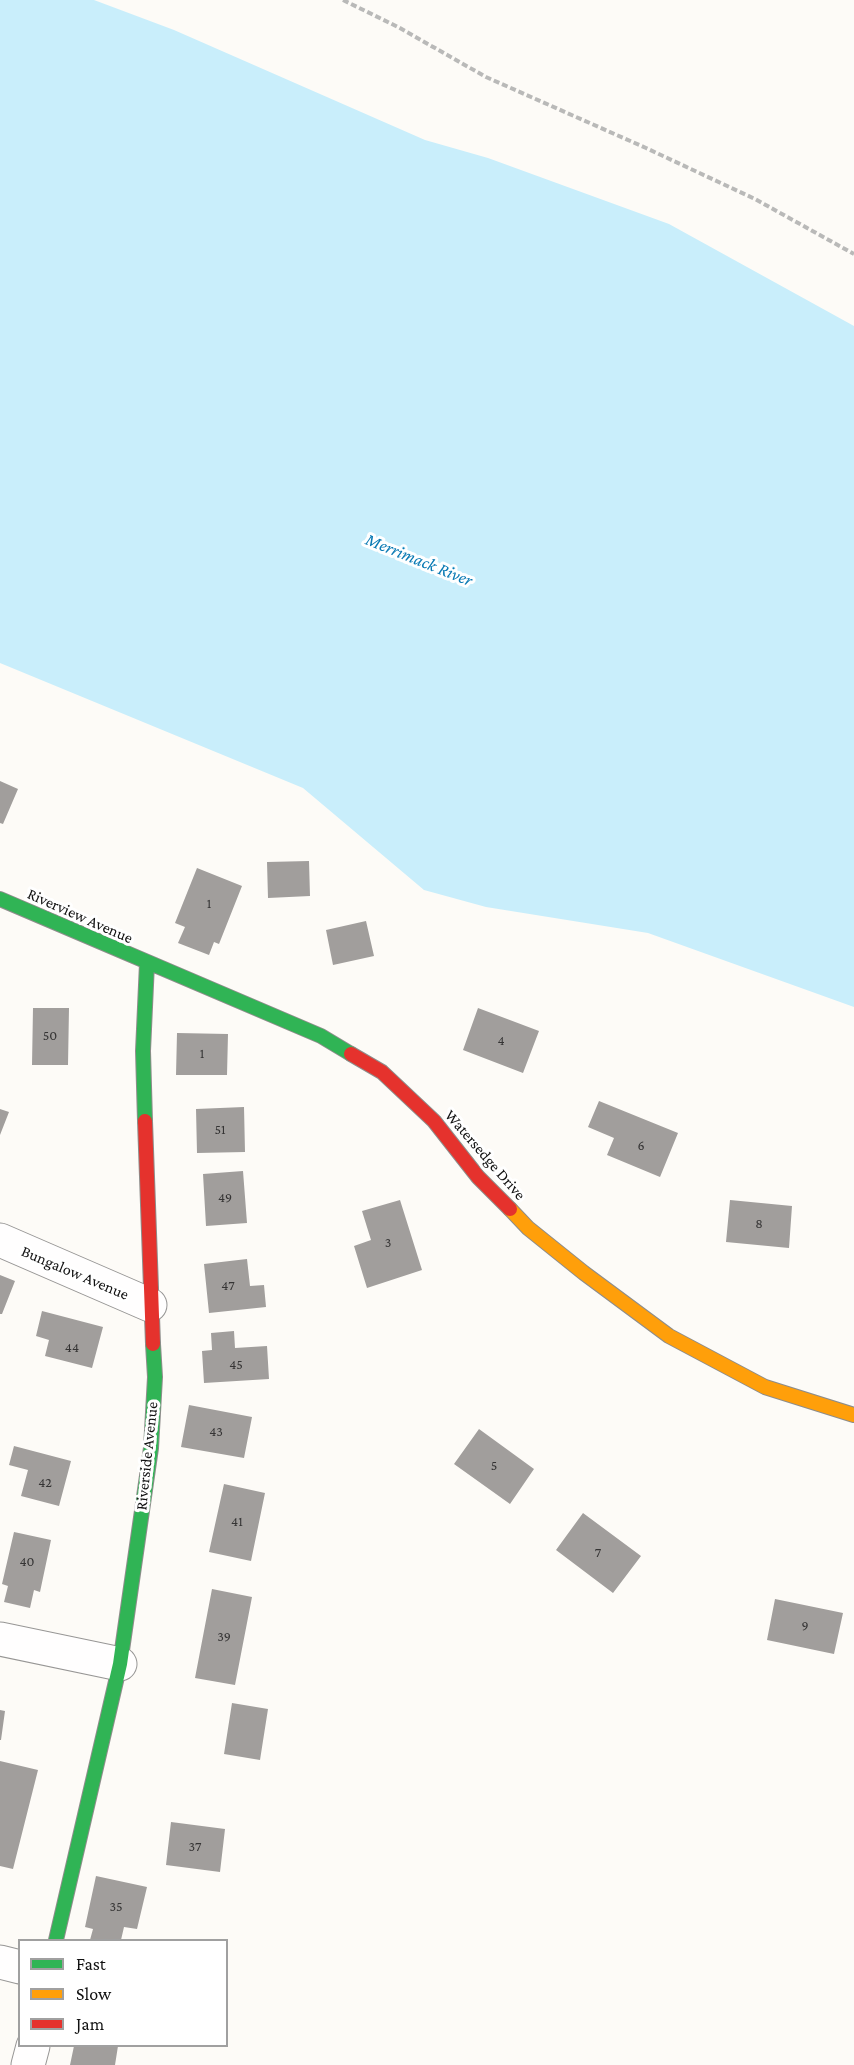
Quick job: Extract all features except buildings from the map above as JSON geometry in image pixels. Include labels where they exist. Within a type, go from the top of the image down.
[{"type":"street","name":"Riverview Avenue","points":[[0,899],[147,963]]},
{"type":"street","name":"Riverside Avenue","points":[[56,1939],[120,1664],[151,1448],[155,1377],[150,1305],[143,1051],[147,963]]},
{"type":"street","name":"Watersedge Drive","points":[[147,963],[195,980],[321,1036],[382,1072],[434,1120],[478,1177],[528,1228],[669,1336],[765,1387],[854,1415]]},
{"type":"street","name":"Bungalow Avenue","points":[[0,1240],[150,1305]]},
{"type":"street","points":[[0,1639],[120,1664]]},
{"type":"street","points":[[0,1962],[18,1966]]},
{"type":"street","points":[[28,2065],[33,2047]]},
{"type":"path","points":[[343,0],[398,27],[486,77],[745,195],[854,254]]},
{"type":"water","name":"Merrimack River","points":[[0,0],[94,0],[174,30],[425,140],[488,158],[669,224],[854,326],[854,1007],[648,933],[486,907],[424,890],[303,788],[0,663]]},
{"type":"traffic: fast","points":[[0,899],[321,1036],[351,1054]]},
{"type":"traffic: fast","points":[[145,1121],[143,1051],[147,963]]},
{"type":"traffic: fast","points":[[56,1939],[120,1664],[151,1448],[155,1377],[153,1344]]},
{"type":"traffic: slow","points":[[510,1209],[528,1228],[584,1273],[669,1336],[765,1387],[854,1415]]},
{"type":"traffic: jam","points":[[351,1054],[382,1072],[434,1121],[478,1177],[510,1209]]},
{"type":"traffic: jam","points":[[145,1121],[153,1344]]}]
